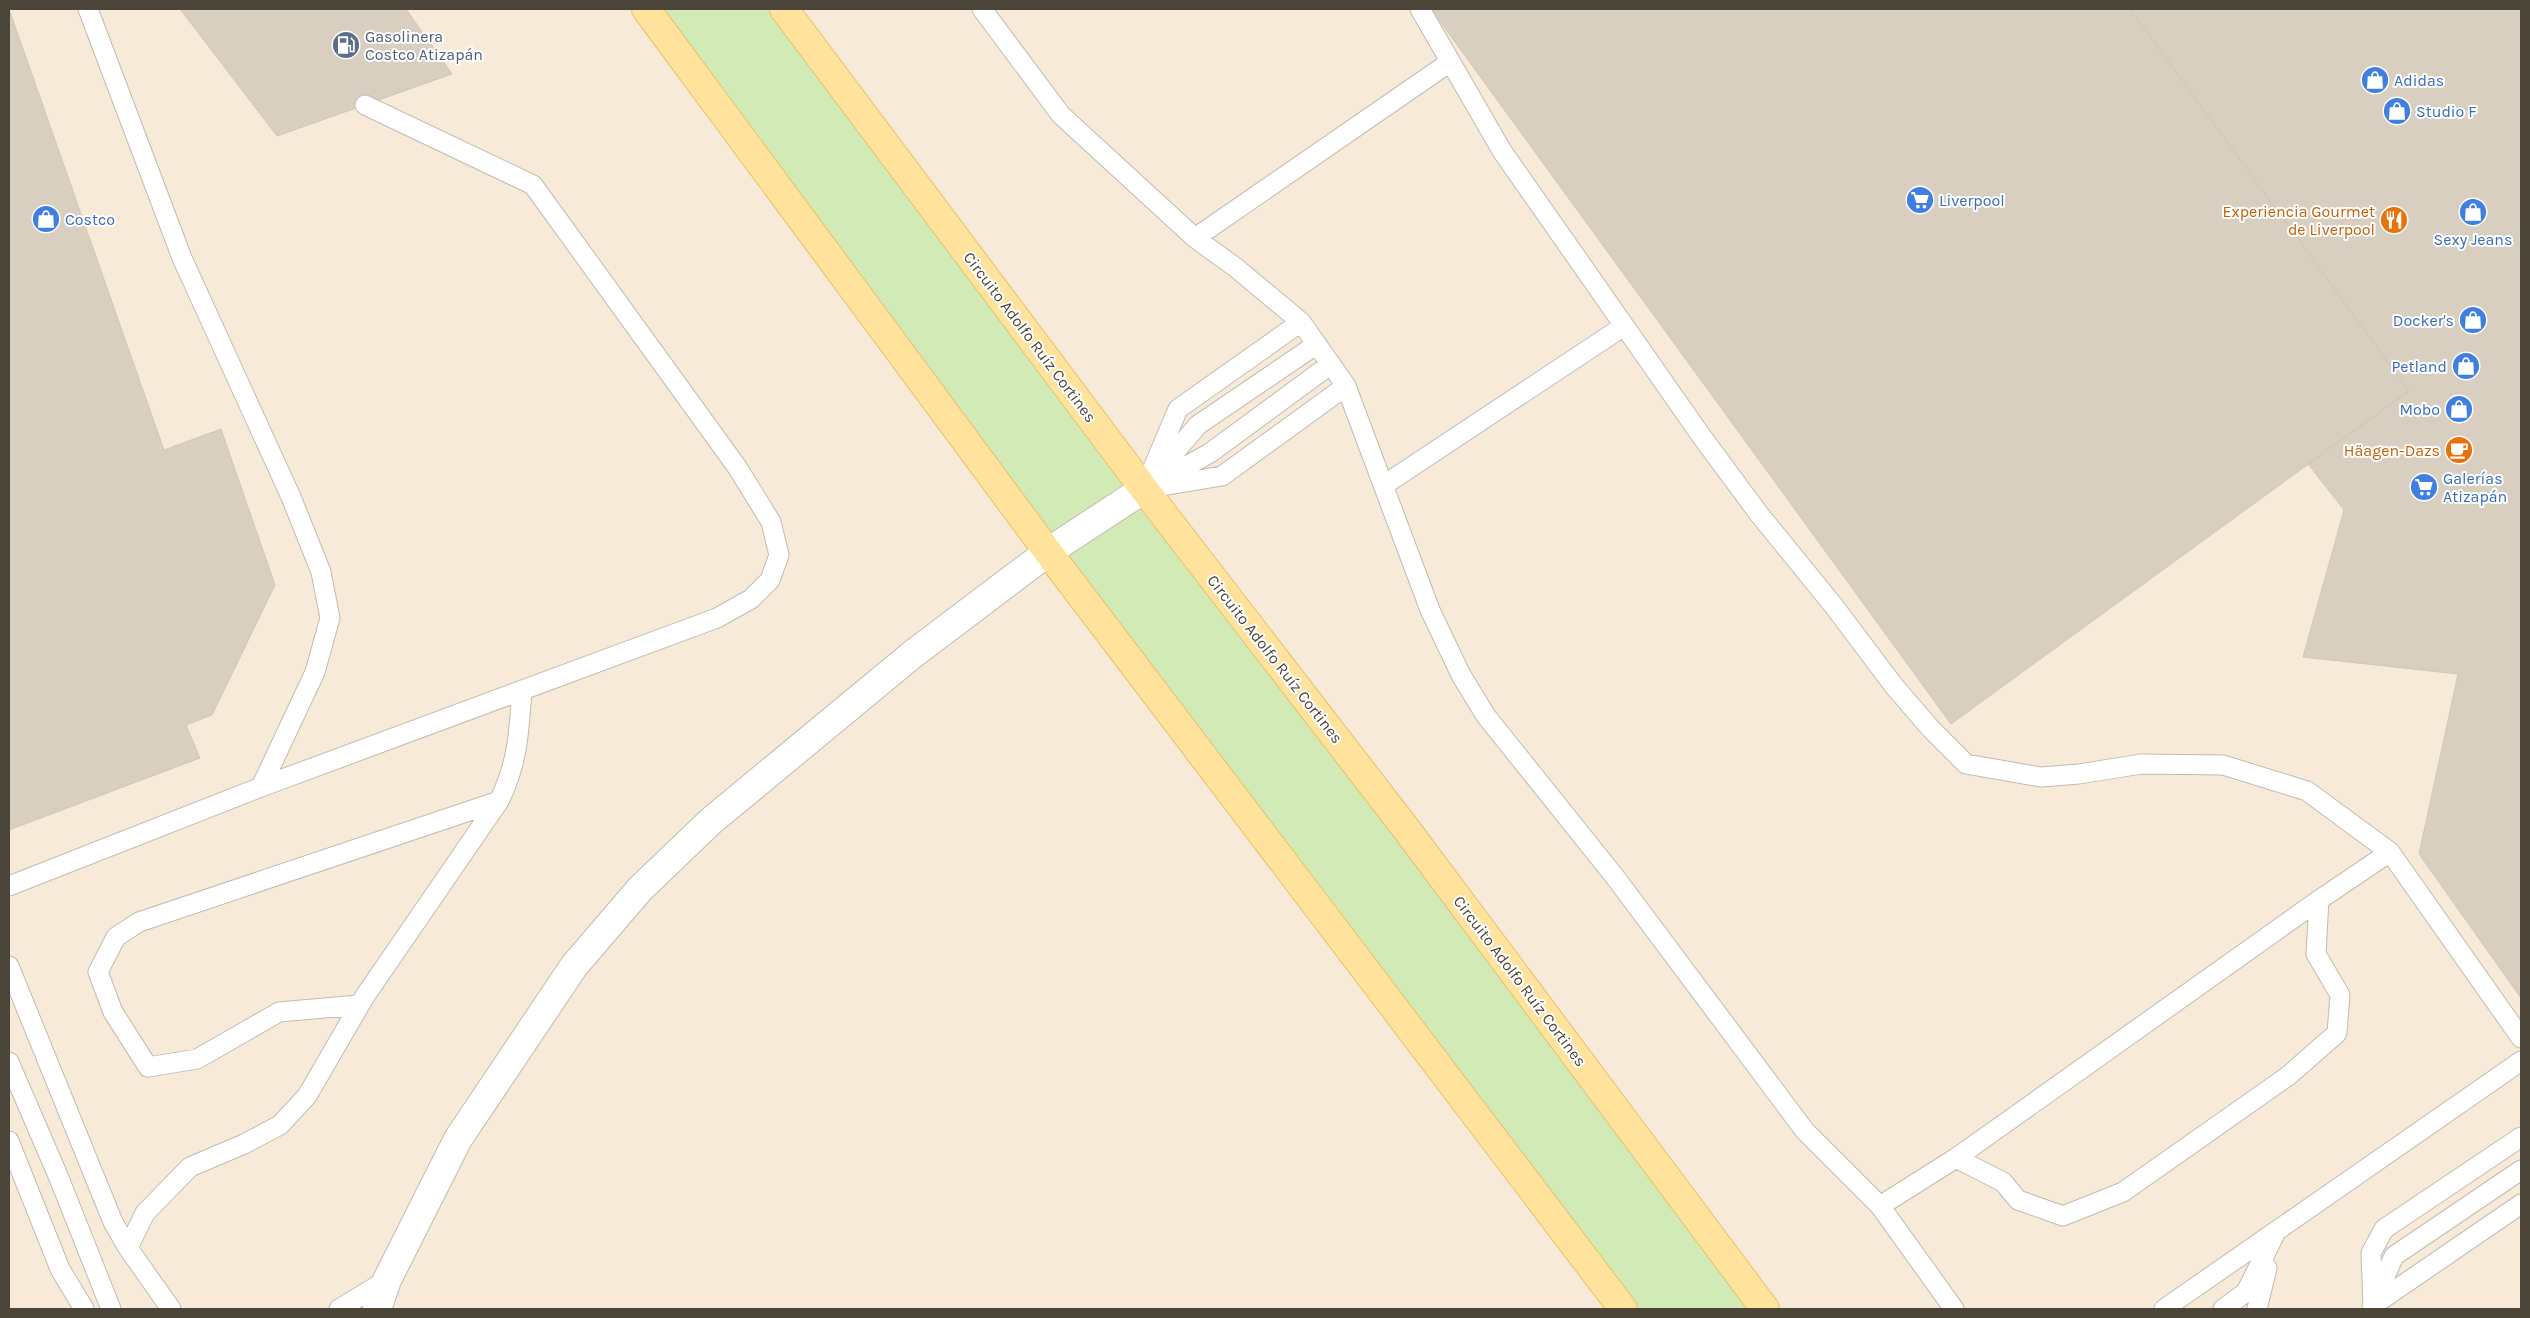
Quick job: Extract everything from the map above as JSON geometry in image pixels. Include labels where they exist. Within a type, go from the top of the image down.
[{"type":"main road","points":[[646,9],[1048,552],[1623,1309]]},
{"type":"main road","name":"Circuito Adolfo Ruíz Cortines","points":[[784,9],[1144,489],[1407,830],[1765,1309]]},
{"type":"street","points":[[377,1309],[387,1280],[458,1139],[574,966],[640,889],[711,821],[905,660],[1048,552],[1144,489]]},
{"type":"lane","points":[[88,9],[182,258],[291,497],[321,572],[330,618],[315,672],[261,787]]},
{"type":"lane","points":[[982,9],[1061,115],[1195,238],[1235,267],[1301,322],[1346,386],[1430,610],[1461,674],[1486,716],[1615,877],[1805,1131],[1880,1206],[1927,1274],[1954,1309]]},
{"type":"lane","points":[[1420,9],[1502,151],[1624,326],[1759,514],[1833,605],[1894,686],[1931,729],[1966,764],[2041,777],[2079,774],[2142,764],[2223,765],[2307,791],[2390,852],[2521,1038]]},
{"type":"lane","points":[[1195,238],[1450,62]]},
{"type":"lane","points":[[9,886],[261,787],[717,618],[751,599],[770,580],[779,554],[771,522],[737,467],[533,185],[365,105]]},
{"type":"lane","points":[[1144,489],[1178,409],[1301,322]]},
{"type":"lane","points":[[1384,485],[1624,326]]},
{"type":"lane","points":[[1144,489],[1198,425],[1317,344]]},
{"type":"lane","points":[[1144,489],[1210,453],[1331,364]]},
{"type":"lane","points":[[1144,489],[1222,476],[1346,386]]},
{"type":"lane","points":[[128,1248],[146,1213],[190,1167],[244,1144],[280,1125],[307,1096],[360,1005],[499,801],[510,779],[517,753],[522,690]]},
{"type":"lane","points":[[360,1005],[279,1012],[197,1059],[148,1067],[113,1012],[98,972],[116,937],[139,922],[499,801]]},
{"type":"lane","points":[[1880,1206],[1956,1158],[2319,900],[2390,852]]},
{"type":"lane","points":[[1956,1158],[2003,1182],[2018,1200],[2063,1216],[2123,1192],[2280,1082],[2337,1033],[2340,995],[2316,954],[2319,900]]},
{"type":"lane","points":[[9,966],[113,1222],[128,1248],[171,1309]]},
{"type":"lane","points":[[9,1062],[59,1178],[111,1309]]},
{"type":"lane","points":[[2164,1309],[2521,1062]]},
{"type":"lane","points":[[2370,1307],[2371,1253],[2384,1229],[2521,1137]]},
{"type":"lane","points":[[9,1141],[60,1269],[84,1309]]},
{"type":"lane","points":[[2370,1307],[2394,1256],[2521,1170]]},
{"type":"lane","points":[[2370,1307],[2521,1204]]},
{"type":"lane","points":[[2223,1309],[2246,1292],[2275,1232]]},
{"type":"lane","points":[[2257,1309],[2275,1232]]},
{"type":"lane","points":[[340,1309],[387,1280]]},
{"type":"shaded area","points":[[9,9],[2521,9],[2521,1309],[9,1309]]},
{"type":"green space","points":[[646,9],[784,9],[1764,1309],[1623,1309]]},
{"type":"building","name":"Costco","points":[[9,9],[164,450],[221,429],[275,585],[212,715],[186,725],[200,758],[9,830]]},
{"type":"building","points":[[180,9],[406,9],[452,74],[277,136]]},
{"type":"building","name":"Liverpool","points":[[1431,9],[2130,9],[2409,391],[1951,724]]},
{"type":"building","name":"Galerías Atizapán","points":[[2130,9],[2521,9],[2521,998],[2419,854],[2458,674],[2303,657],[2344,510],[2308,464],[2409,391]]},
{"type":"place","name":"Gasolinera Costco Atizapán","points":[[346,45]]},
{"type":"place","name":"Adidas","points":[[2375,80]]},
{"type":"place","name":"Studio F","points":[[2397,111]]},
{"type":"place","name":"Liverpool","points":[[1920,200]]},
{"type":"place","name":"Sexy Jeans","points":[[2473,212]]},
{"type":"place","name":"Costco","points":[[46,219]]},
{"type":"place","name":"Experiencia Gourmet de Liverpool","points":[[2394,220]]},
{"type":"place","name":"Docker's","points":[[2473,320]]},
{"type":"place","name":"Petland","points":[[2466,366]]},
{"type":"place","name":"Mobo","points":[[2459,409]]},
{"type":"place","name":"Häagen-Dazs","points":[[2459,450]]},
{"type":"place","name":"Galerías Atizapán","points":[[2424,487]]}]
